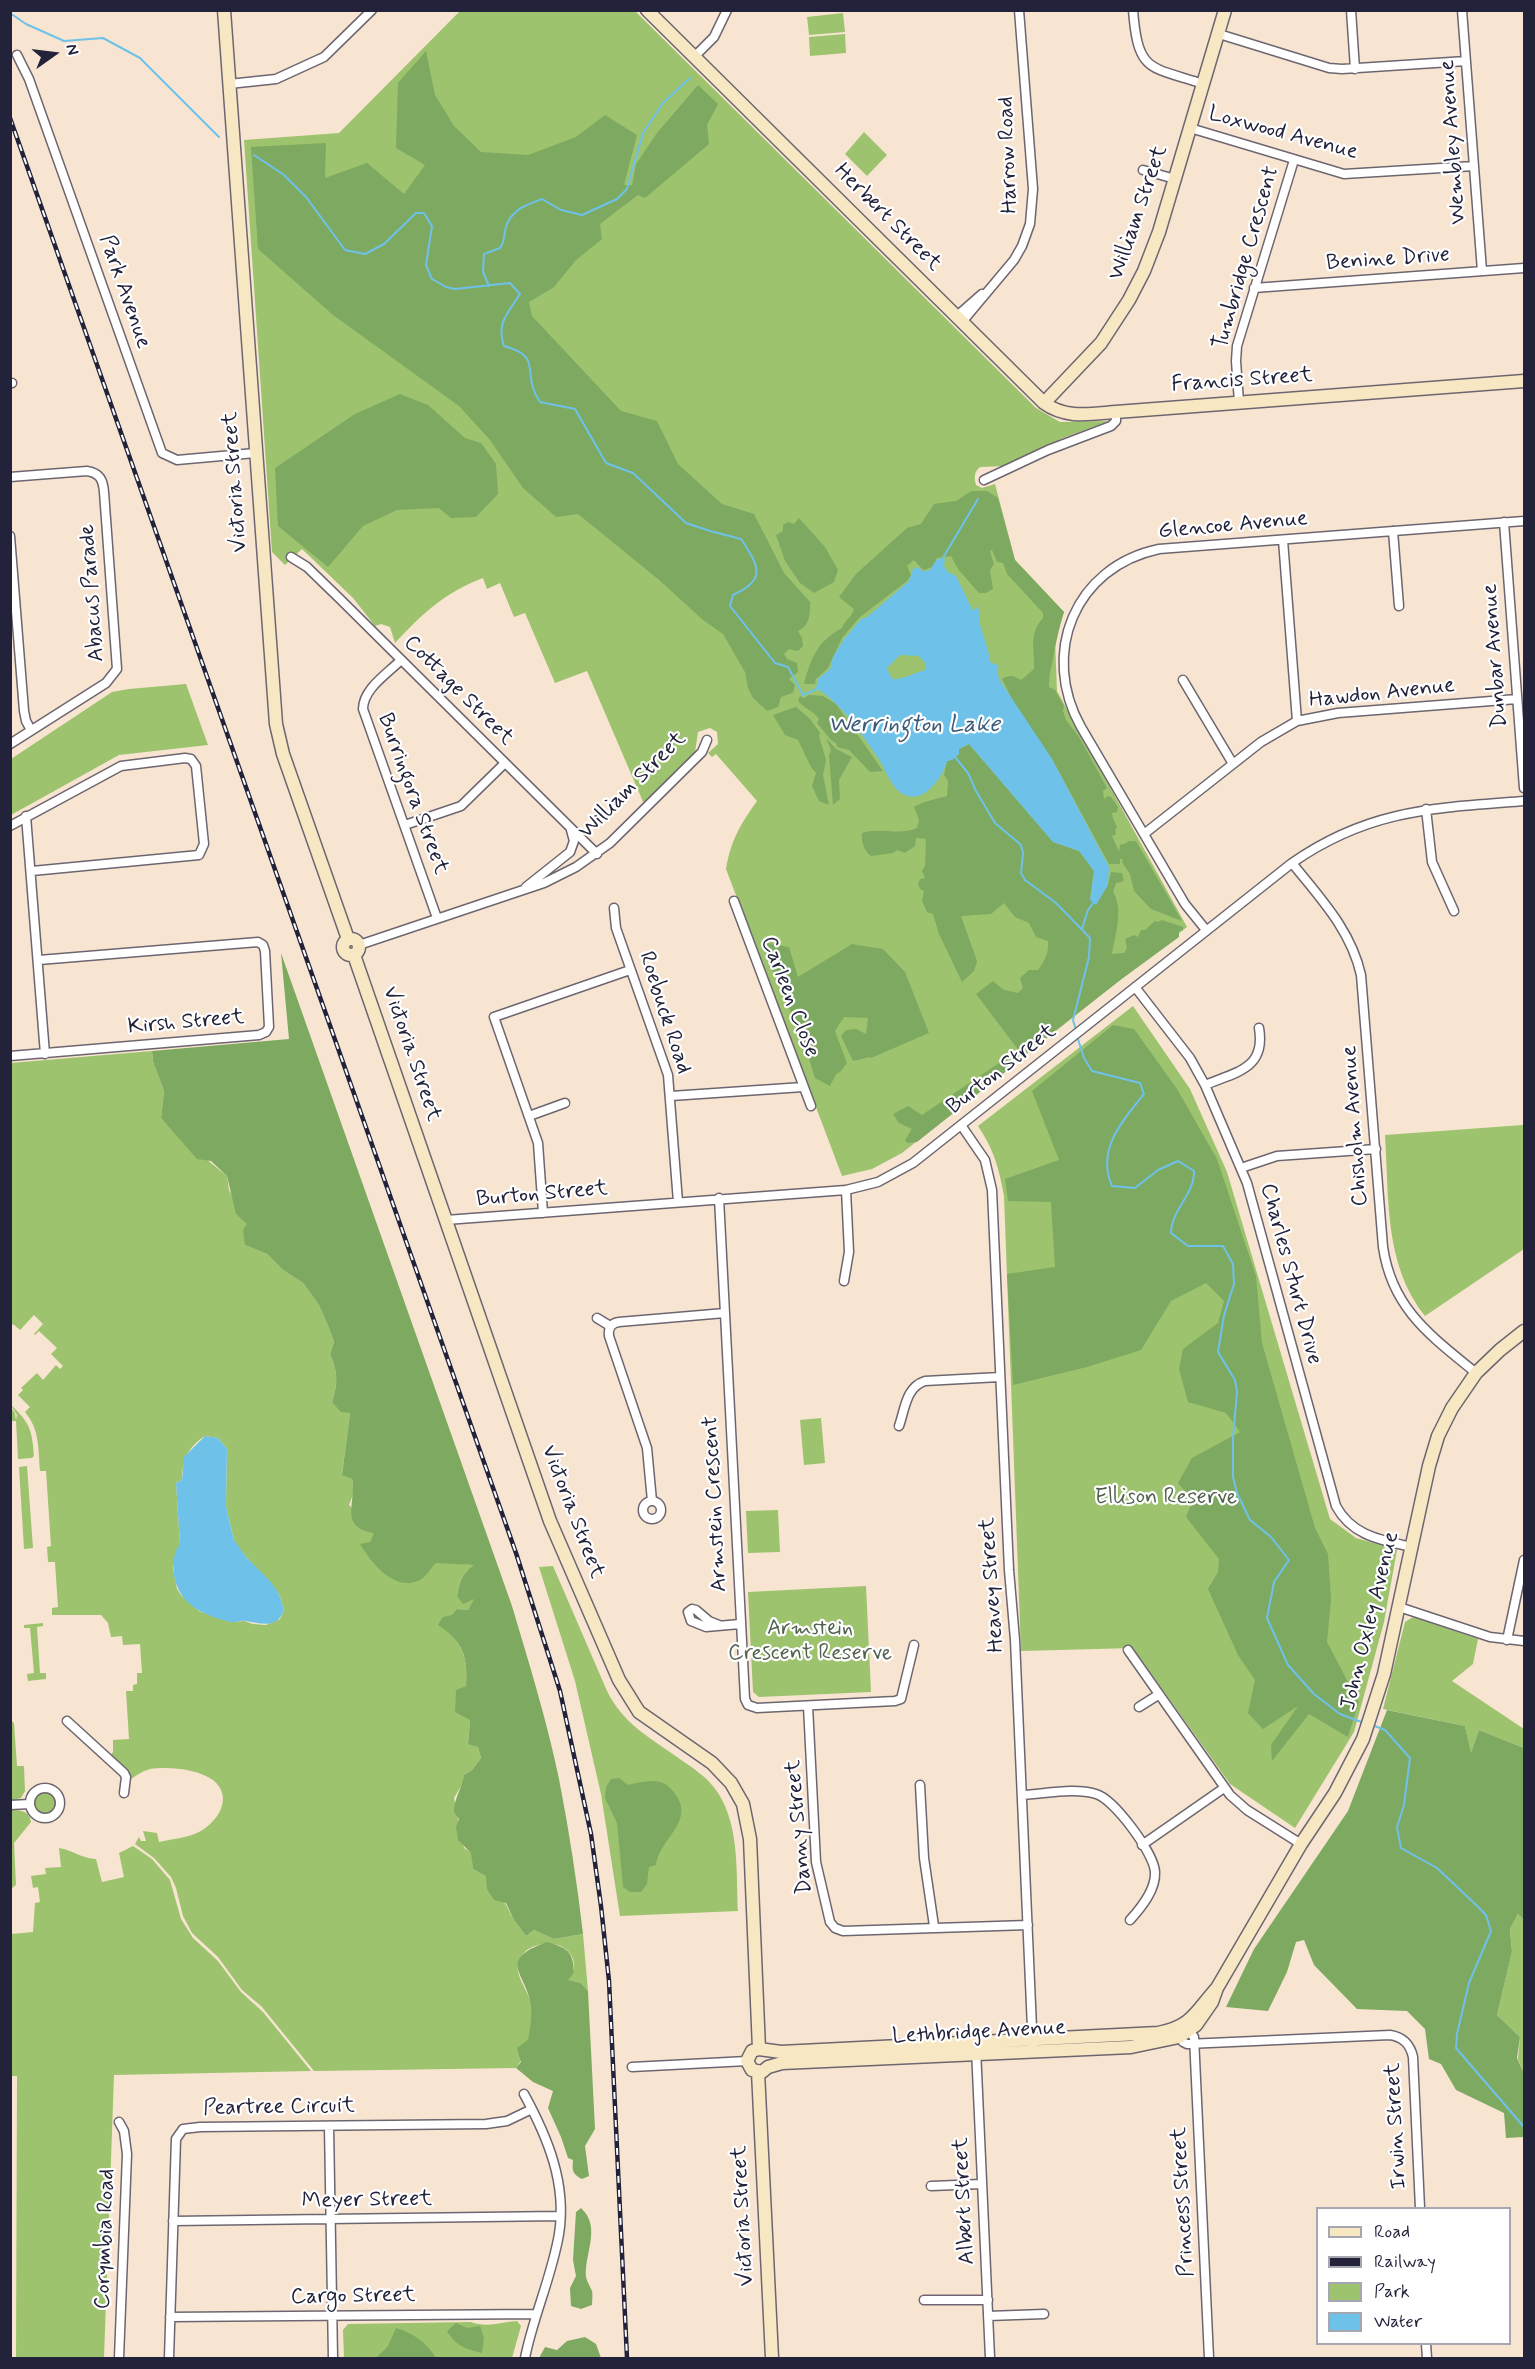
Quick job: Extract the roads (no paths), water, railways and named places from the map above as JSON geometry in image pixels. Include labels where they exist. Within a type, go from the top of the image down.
[{"type":"street","name":"Victoria Street","points":[[224,10],[277,731],[283,754],[353,946],[550,1521],[623,1689],[644,1717],[719,1770],[731,1783],[742,1801],[750,1839],[762,2050]]},
{"type":"street","points":[[229,84],[276,79],[324,57],[372,10]]},
{"type":"street","name":"Herbert Street","points":[[647,10],[1044,403],[1056,411],[1070,414],[1116,412]]},
{"type":"street","points":[[694,57],[714,37],[727,10]]},
{"type":"street","name":"Harrow Road","points":[[959,319],[965,307],[992,287],[1018,254],[1026,236],[1032,212],[1033,189],[1019,10]]},
{"type":"street","points":[[1133,10],[1137,46],[1144,60],[1156,69],[1203,84]]},
{"type":"street","name":"William Street","points":[[1044,403],[1101,343],[1129,300],[1152,252],[1225,10]]},
{"type":"street","points":[[1351,10],[1355,69]]},
{"type":"street","name":"Wembley Avenue","points":[[1462,10],[1482,271]]},
{"type":"street","points":[[1219,34],[1329,68],[1355,69],[1466,61]]},
{"type":"street","name":"Park Avenue","points":[[17,55],[33,89],[162,453],[177,460],[255,453]]},
{"type":"street","name":"Loxwood Avenue","points":[[1190,128],[1294,160],[1349,174],[1474,166]]},
{"type":"street","name":"Tumbridge Crescent","points":[[1239,402],[1236,351],[1294,160]]},
{"type":"street","points":[[1143,170],[1175,179]]},
{"type":"street","name":"Benine Drive","points":[[1254,288],[1524,268]]},
{"type":"street","name":"Francis Street","points":[[1116,412],[1524,381]]},
{"type":"street","points":[[984,480],[1048,450],[1111,426],[1116,421],[1116,412]]},
{"type":"street","name":"Abacus Parade","points":[[10,477],[92,471],[101,477],[117,669],[106,683],[10,744]]},
{"type":"street","name":"Glencoe Avenue","points":[[1206,930],[1185,904],[1069,701],[1064,679],[1065,640],[1082,600],[1099,580],[1122,562],[1140,554],[1168,548],[1524,520]]},
{"type":"street","name":"Dunbar Avenue","points":[[1504,522],[1524,788]]},
{"type":"street","points":[[1393,531],[1399,606]]},
{"type":"street","points":[[10,536],[24,711],[26,721],[32,730]]},
{"type":"street","points":[[1283,540],[1297,721]]},
{"type":"street","name":"Cottage Street","points":[[291,557],[307,567],[597,854]]},
{"type":"street","name":"Burringora Street","points":[[401,660],[367,693],[363,701],[363,709],[437,918]]},
{"type":"street","points":[[1183,680],[1233,764]]},
{"type":"street","name":"Hawdon Avenue","points":[[1144,834],[1267,738],[1297,721],[1338,713],[1517,699]]},
{"type":"street","name":"William Street","points":[[353,946],[544,883],[597,854],[702,752],[707,740]]},
{"type":"street","points":[[10,826],[121,766],[185,758],[193,761],[198,769],[204,844],[199,855],[32,871]]},
{"type":"street","points":[[405,825],[461,806],[505,763]]},
{"type":"street","name":"Burton Street","points":[[446,1220],[846,1190],[878,1182],[902,1170],[961,1125],[1206,930],[1292,863],[1322,843],[1360,825],[1398,814],[1426,809],[1524,801]]},
{"type":"street","points":[[1426,809],[1432,862],[1454,911]]},
{"type":"street","points":[[26,816],[45,1054]]},
{"type":"street","name":"William Street","points":[[521,891],[570,852],[574,841],[571,828]]},
{"type":"street","name":"Chisholm Avenue","points":[[1292,863],[1340,923],[1350,940],[1358,963],[1364,998],[1383,1247],[1393,1285],[1406,1309],[1420,1325],[1476,1373]]},
{"type":"street","name":"Carleen Close","points":[[734,901],[811,1106]]},
{"type":"street","name":"Roebuck Road","points":[[614,908],[616,928],[666,1068],[671,1096],[678,1202]]},
{"type":"street","name":"Kirsh Street","points":[[10,1056],[259,1035],[268,1029],[270,1019],[265,951],[263,945],[258,942],[39,960]]},
{"type":"street","points":[[543,1213],[540,1151],[494,1017],[630,970]]},
{"type":"street","name":"Charles Sturt Drive","points":[[1135,987],[1190,1058],[1205,1085],[1241,1168],[1251,1196],[1334,1502],[1346,1521],[1366,1535],[1412,1547]]},
{"type":"street","points":[[1205,1085],[1245,1068],[1254,1061],[1260,1047],[1259,1028]]},
{"type":"street","points":[[671,1096],[803,1087]]},
{"type":"street","points":[[529,1116],[565,1103]]},
{"type":"street","name":"Heavey Street","points":[[961,1125],[983,1155],[990,1179],[1033,2046]]},
{"type":"street","points":[[1241,1168],[1276,1156],[1376,1149]]},
{"type":"street","points":[[844,1281],[849,1252],[846,1190]]},
{"type":"street","name":"Armstein Crescent","points":[[719,1198],[744,1695],[748,1705],[757,1708],[888,1702],[901,1699],[914,1645]]},
{"type":"street","points":[[610,1326],[619,1322],[725,1312]]},
{"type":"street","points":[[597,1318],[610,1326]]},
{"type":"street","points":[[610,1326],[609,1336],[647,1448],[652,1501]]},
{"type":"street","name":"John Oxley Avenue","points":[[1184,2033],[1204,2014],[1301,1844],[1335,1794],[1363,1739],[1386,1667],[1433,1451],[1452,1408],[1476,1373],[1524,1331]]},
{"type":"street","points":[[899,1426],[910,1392],[917,1384],[925,1381],[1000,1377]]},
{"type":"street","points":[[1508,1640],[1524,1560]]},
{"type":"street","points":[[1399,1607],[1490,1637],[1524,1641]]},
{"type":"street","points":[[719,1625],[740,1624]]},
{"type":"street","points":[[1128,1650],[1224,1788],[1247,1810],[1301,1844]]},
{"type":"street","points":[[1139,1707],[1158,1695]]},
{"type":"street","name":"Danny Street","points":[[808,1706],[816,1862],[830,1922],[835,1928],[843,1931],[934,1926],[1028,1925]]},
{"type":"street","points":[[66,1721],[124,1773],[126,1777],[124,1792]]},
{"type":"street","points":[[920,1785],[924,1858],[934,1926]]},
{"type":"street","points":[[1142,1845],[1224,1788]]},
{"type":"street","points":[[1022,1795],[1083,1792],[1101,1796],[1115,1807],[1152,1861],[1155,1878],[1145,1903],[1130,1920]]},
{"type":"street","points":[[10,1805],[30,1804]]},
{"type":"street","name":"Lethbridge Avenue","points":[[762,2050],[781,2052],[1033,2046],[1131,2047],[1184,2033],[1390,2035],[1397,2036],[1407,2043]]},
{"type":"street","name":"Princess Street","points":[[1184,2033],[1209,2358]]},
{"type":"street","name":"Irwin Street","points":[[1407,2043],[1413,2057],[1420,2207]]},
{"type":"street","name":"Lethbridge Avenue","points":[[763,2069],[782,2063],[976,2048]]},
{"type":"street","name":"Albert Street","points":[[976,2048],[990,2358]]},
{"type":"street","points":[[762,2050],[770,2060],[763,2069],[752,2070],[747,2061],[749,2054],[762,2050]]},
{"type":"street","points":[[632,2067],[747,2061]]},
{"type":"street","name":"Victoria Street","points":[[763,2069],[772,2358]]},
{"type":"street","points":[[524,2094],[548,2144],[555,2165],[560,2216],[555,2251],[525,2358]]},
{"type":"street","name":"Peartree Circuit","points":[[169,2358],[176,2139],[178,2133],[183,2129],[496,2123],[517,2117],[532,2109]]},
{"type":"street","name":"Corymbia Road","points":[[119,2122],[124,2131],[127,2154],[119,2358]]},
{"type":"street","points":[[329,2126],[333,2358]]},
{"type":"street","points":[[931,2186],[982,2184]]},
{"type":"street","name":"Meyer Street","points":[[173,2221],[560,2216]]},
{"type":"street","points":[[924,2300],[988,2300]]},
{"type":"street","name":"Cargo Street","points":[[170,2317],[537,2314]]},
{"type":"street","points":[[988,2316],[1044,2314]]},
{"type":"water","name":"Werrington Lake","points":[[937,559],[945,559],[944,566],[948,572],[956,576],[973,611],[976,607],[979,610],[990,662],[999,666],[997,668],[999,679],[1052,759],[1109,867],[1108,885],[1096,905],[1090,900],[1094,871],[1079,851],[1053,842],[969,744],[959,749],[959,754],[952,760],[947,761],[937,781],[926,792],[912,797],[905,795],[892,784],[878,758],[850,720],[834,702],[816,688],[818,679],[830,669],[833,657],[844,639],[861,619],[867,617],[909,581],[913,569],[917,567],[923,571],[930,570]],"holes":[[[900,655],[919,656],[926,664],[925,670],[892,679],[887,668]]]},
{"type":"water","points":[[205,1436],[218,1438],[227,1449],[226,1506],[234,1540],[279,1594],[284,1610],[273,1623],[231,1622],[211,1616],[187,1601],[177,1585],[174,1562],[180,1544],[176,1483],[182,1480],[184,1457]]},
{"type":"waterway","points":[[10,13],[26,24],[64,41],[103,38],[140,58],[219,137]]},
{"type":"waterway","points":[[489,286],[483,272],[484,254],[500,248],[507,224],[513,214],[542,199],[561,210],[582,215],[617,199],[627,189],[643,133],[663,103],[690,78]]},
{"type":"waterway","points":[[254,155],[284,175],[306,197],[345,250],[365,254],[384,244],[416,213],[424,213],[432,226],[426,265],[432,279],[455,289],[510,283],[520,294],[502,324],[504,346],[516,350],[528,361],[534,392],[540,402],[575,409],[606,463],[633,473],[686,523],[741,539],[755,565],[755,578],[751,584],[733,595],[730,606],[775,663],[788,667],[803,695],[819,688]]},
{"type":"waterway","points":[[941,561],[978,499]]},
{"type":"waterway","points":[[955,757],[968,773],[995,823],[1021,845],[1023,853],[1021,873],[1025,880],[1056,903],[1090,938],[1089,957],[1073,1020],[1076,1030]]},
{"type":"waterway","points":[[1082,929],[1088,910],[1093,903]]},
{"type":"waterway","points":[[1077,1036],[1084,1058],[1092,1071],[1140,1083],[1144,1094],[1120,1125],[1109,1148],[1108,1173],[1112,1186],[1135,1188],[1158,1170],[1178,1161],[1194,1171],[1191,1187],[1175,1217],[1171,1233],[1188,1246],[1223,1246],[1233,1264],[1234,1284],[1224,1315],[1218,1352],[1235,1380],[1237,1392],[1233,1437],[1233,1477],[1237,1493],[1250,1520],[1271,1537],[1289,1560],[1274,1582],[1267,1618],[1288,1665],[1314,1694],[1340,1714],[1364,1723]]},
{"type":"waterway","points":[[1372,1725],[1385,1730],[1410,1758],[1404,1805],[1397,1827],[1401,1848],[1437,1868],[1486,1915],[1491,1931],[1469,1983],[1456,2048],[1524,2127]]},
{"type":"railway","points":[[10,118],[516,1553],[560,1691],[591,1834],[609,1981],[627,2358]]},
{"type":"park label","name":"Ellison Reserve","points":[[1166,1498]]},
{"type":"park label","name":"Armstein Crescent Reserve","points":[[810,1642]]}]
